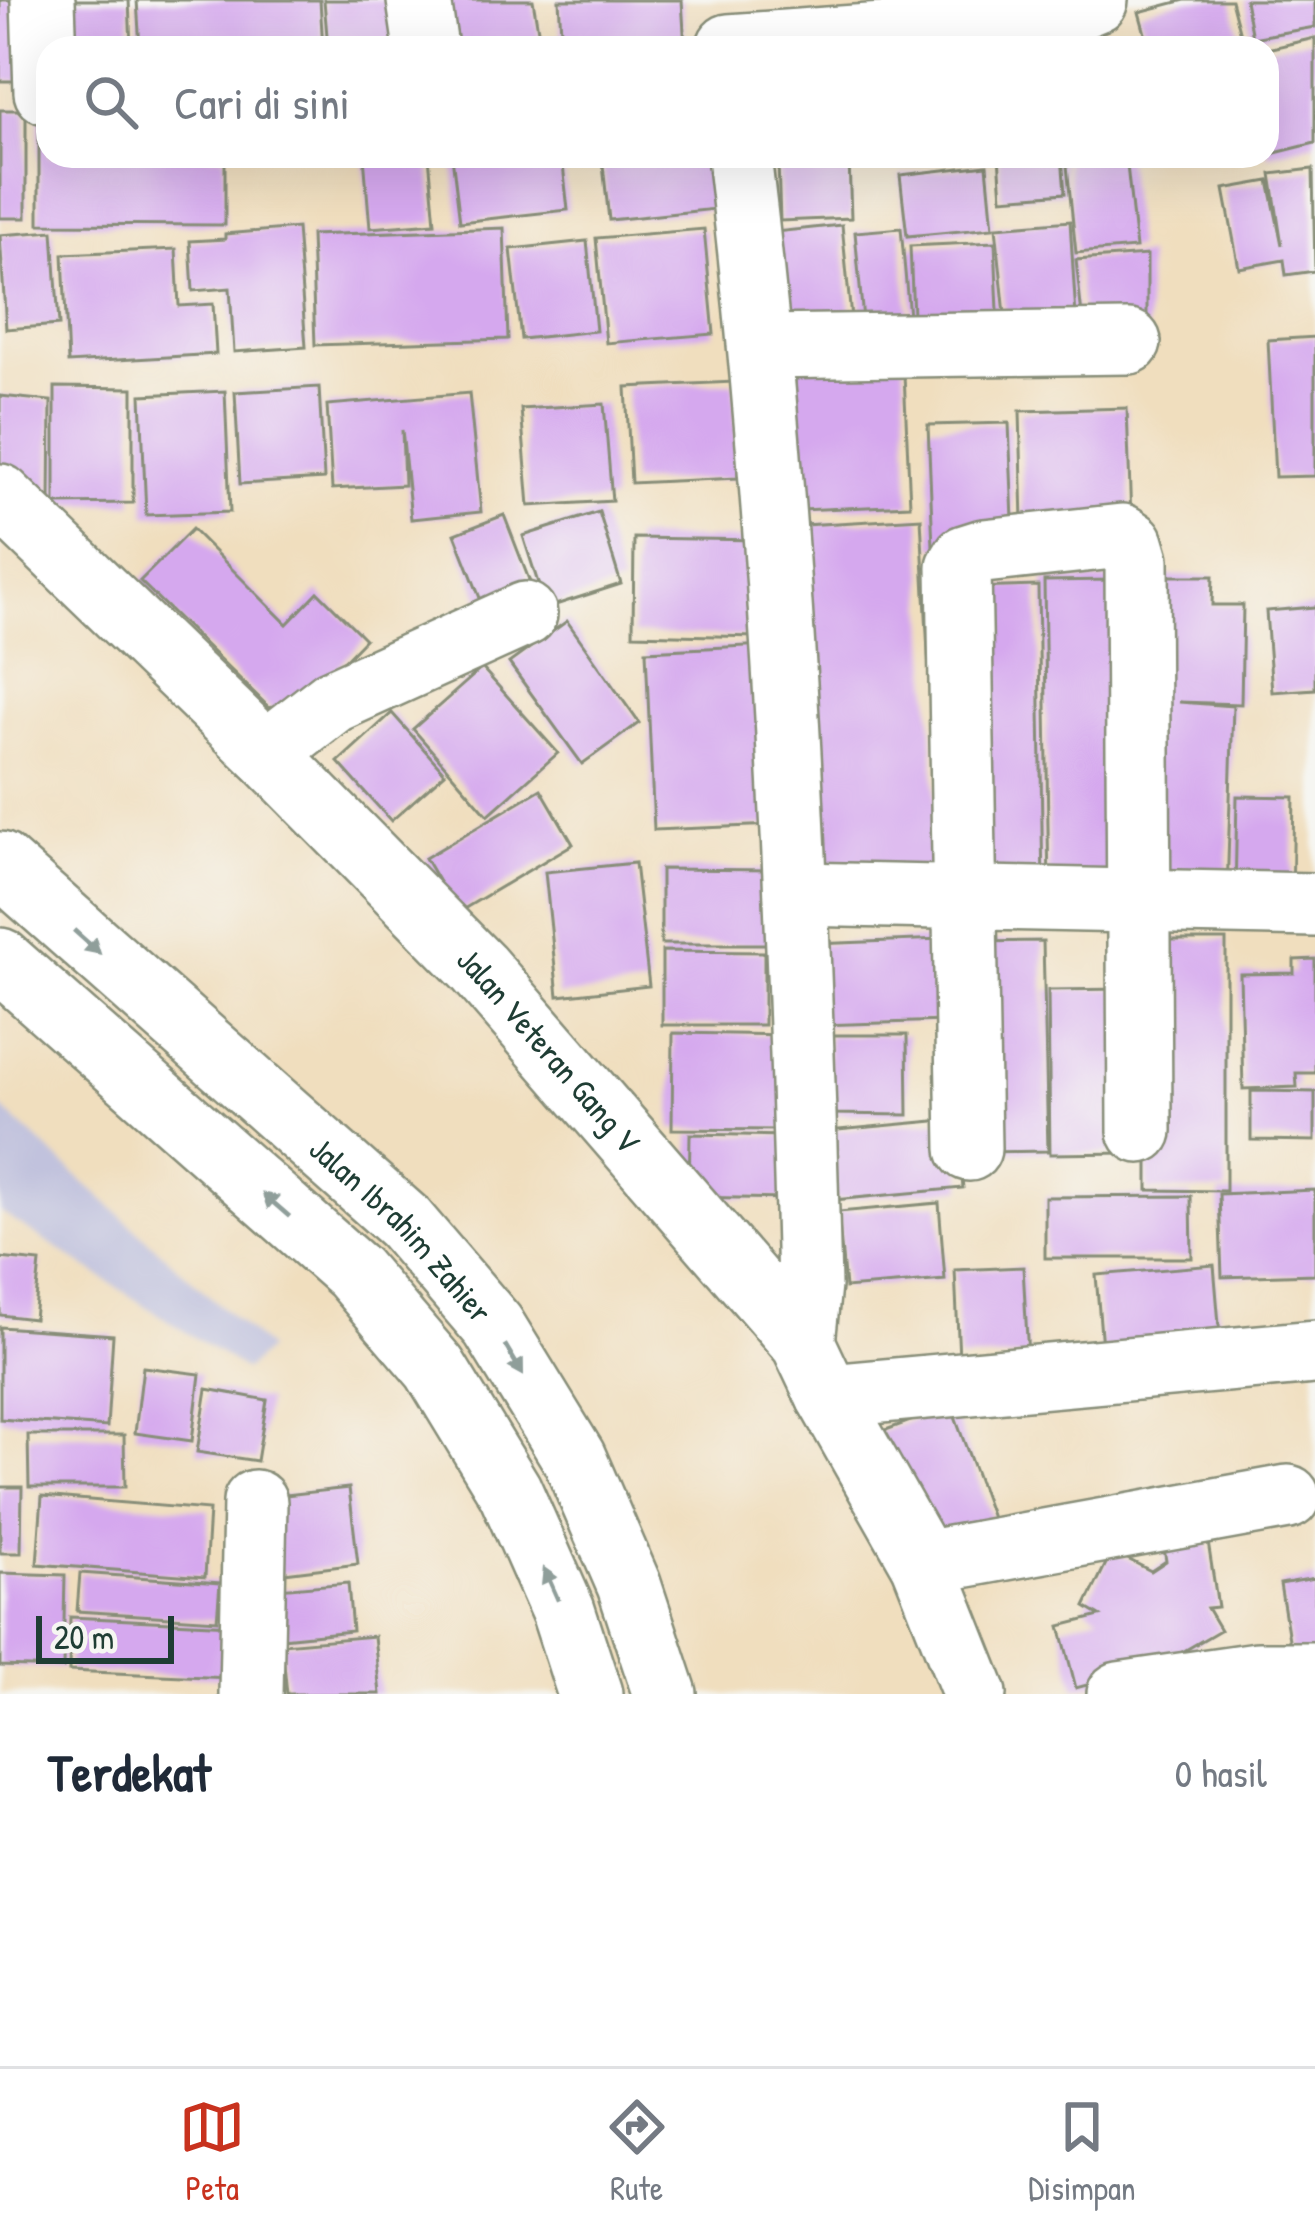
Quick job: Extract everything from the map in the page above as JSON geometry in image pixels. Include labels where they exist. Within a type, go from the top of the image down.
[{"type":"street","points":[[38,36],[43,0]]},
{"type":"street","points":[[419,0],[424,36]]},
{"type":"street","points":[[728,31],[1037,24],[1096,0]]},
{"type":"street","points":[[31,92],[36,54]]},
{"type":"street","points":[[740,168],[762,347],[798,894],[809,1285],[816,1370],[1315,1352]]},
{"type":"street","points":[[762,347],[1130,342]]},
{"type":"street","name":"Jalan Veteran Gang V","points":[[0,496],[266,753],[478,968],[816,1370],[922,1563],[975,1694]]},
{"type":"street","points":[[970,1149],[959,567],[965,557],[985,551],[1122,536],[1132,543],[1137,560],[1140,1131]]},
{"type":"street","points":[[266,753],[333,701],[525,614]]},
{"type":"street","name":"Jalan Ibrahim Zahier","points":[[0,863],[404,1222],[493,1325],[574,1458],[629,1585],[665,1694]]},
{"type":"street","points":[[798,894],[1315,905]]},
{"type":"street","name":"Jalan Ibrahim Zahier","points":[[0,960],[353,1273],[435,1368],[510,1491],[562,1611],[590,1694]]},
{"type":"street","points":[[353,1273],[404,1222]]},
{"type":"street","points":[[922,1563],[1288,1496]]},
{"type":"street","points":[[251,1694],[255,1502]]},
{"type":"street","points":[[1119,1694],[1258,1674],[1315,1674]]},
{"type":"shaded area","points":[[0,1106],[268,1349],[245,1370],[0,1212]]},
{"type":"building","points":[[0,0],[30,0],[30,81],[0,81]]},
{"type":"building","points":[[54,0],[129,0],[130,36],[56,36]]},
{"type":"building","points":[[137,0],[320,0],[322,36],[139,36]]},
{"type":"building","points":[[324,0],[393,0],[396,36],[327,36]]},
{"type":"building","points":[[427,0],[533,0],[539,36],[432,36]]},
{"type":"building","points":[[559,0],[682,0],[684,36],[561,36]]},
{"type":"building","points":[[1185,0],[1231,0],[1240,36],[1146,36],[1139,12]]},
{"type":"building","points":[[1245,0],[1315,0],[1315,27],[1252,36]]},
{"type":"building","points":[[1315,38],[1315,143],[1279,152],[1279,46]]},
{"type":"building","points":[[0,110],[26,110],[26,218],[0,218]]},
{"type":"building","points":[[39,168],[225,168],[225,225],[39,224]]},
{"type":"building","points":[[365,168],[430,168],[435,223],[370,228]]},
{"type":"building","points":[[453,168],[563,168],[568,210],[460,222]]},
{"type":"building","points":[[603,168],[712,168],[716,209],[609,220]]},
{"type":"building","points":[[778,168],[849,168],[851,218],[780,221]]},
{"type":"building","points":[[987,168],[993,228],[907,236],[900,175]]},
{"type":"building","points":[[1000,168],[1063,168],[1065,193],[1002,198]]},
{"type":"building","points":[[1067,168],[1127,168],[1136,248],[1076,253]]},
{"type":"building","points":[[1313,169],[1315,271],[1286,275],[1284,260],[1239,268],[1224,189],[1269,181],[1282,245],[1271,174]]},
{"type":"building","points":[[1070,221],[1077,333],[1007,334],[996,227]]},
{"type":"building","points":[[842,225],[852,328],[775,336],[765,233]]},
{"type":"building","points":[[297,228],[306,347],[234,352],[230,288],[193,291],[190,241]]},
{"type":"building","points":[[504,228],[508,339],[315,345],[311,235]]},
{"type":"building","points":[[901,228],[911,338],[865,342],[855,232]]},
{"type":"building","points":[[704,229],[714,334],[606,343],[596,238]]},
{"type":"building","points":[[53,231],[59,325],[6,329],[0,235]]},
{"type":"building","points":[[587,241],[596,331],[521,339],[511,249]]},
{"type":"building","points":[[995,242],[999,335],[914,339],[910,246]]},
{"type":"building","points":[[176,249],[179,306],[213,304],[216,354],[68,363],[63,254]]},
{"type":"building","points":[[1147,255],[1147,332],[1084,335],[1076,260]]},
{"type":"building","points":[[1315,337],[1315,476],[1275,477],[1268,340]]},
{"type":"building","points":[[903,353],[910,505],[801,510],[794,357]]},
{"type":"building","points":[[734,382],[738,478],[631,483],[626,387]]},
{"type":"building","points":[[55,387],[133,388],[133,503],[55,504]]},
{"type":"building","points":[[319,387],[324,479],[240,484],[235,392]]},
{"type":"building","points":[[225,391],[230,512],[146,515],[141,395]]},
{"type":"building","points":[[469,393],[481,512],[411,519],[402,430],[404,485],[332,489],[327,405]]},
{"type":"building","points":[[0,396],[51,401],[50,503],[0,473]]},
{"type":"building","points":[[604,404],[612,501],[529,506],[521,409]]},
{"type":"building","points":[[1127,408],[1131,519],[1023,522],[1020,411]]},
{"type":"building","points":[[1009,423],[1014,545],[933,547],[928,425]]},
{"type":"building","points":[[599,512],[621,584],[546,608],[523,536]]},
{"type":"building","points":[[504,515],[538,603],[489,621],[455,534]]},
{"type":"building","points":[[921,518],[940,885],[822,883],[804,525]]},
{"type":"building","points":[[192,529],[287,624],[318,592],[365,639],[284,722],[140,581]]},
{"type":"building","points":[[634,538],[759,540],[757,637],[633,634]]},
{"type":"building","points":[[1157,576],[1213,576],[1212,605],[1243,605],[1241,704],[1179,702],[1233,706],[1227,893],[1141,891]]},
{"type":"building","points":[[1113,580],[1117,892],[1049,889],[1044,581]]},
{"type":"building","points":[[1038,586],[1043,888],[978,887],[972,588]]},
{"type":"building","points":[[1315,607],[1315,689],[1272,692],[1266,611]]},
{"type":"building","points":[[567,621],[639,723],[582,764],[509,663]]},
{"type":"building","points":[[767,645],[775,825],[654,830],[646,651]]},
{"type":"building","points":[[482,668],[558,753],[488,815],[413,729]]},
{"type":"building","points":[[392,713],[445,773],[391,821],[338,762]]},
{"type":"building","points":[[541,789],[573,844],[457,913],[425,858]]},
{"type":"building","points":[[1237,796],[1294,797],[1292,898],[1235,896]]},
{"type":"building","points":[[635,863],[649,986],[558,996],[545,872]]},
{"type":"building","points":[[661,869],[776,870],[777,944],[661,944]]},
{"type":"building","points":[[942,939],[945,1021],[819,1025],[815,944]]},
{"type":"building","points":[[1148,940],[1226,940],[1226,1191],[1148,1190]]},
{"type":"building","points":[[1043,941],[1048,1151],[978,1152],[973,942]]},
{"type":"building","points":[[662,951],[764,952],[764,1025],[662,1025]]},
{"type":"building","points":[[1315,959],[1315,1073],[1296,1073],[1297,1087],[1243,1089],[1240,974],[1294,973],[1294,960]]},
{"type":"building","points":[[1126,989],[1128,1153],[1050,1154],[1048,990]]},
{"type":"building","points":[[673,1033],[788,1035],[787,1130],[672,1129]]},
{"type":"building","points":[[828,1035],[907,1035],[908,1115],[829,1114]]},
{"type":"building","points":[[1251,1091],[1315,1092],[1315,1141],[1251,1140]]},
{"type":"building","points":[[956,1119],[963,1188],[833,1200],[827,1131]]},
{"type":"building","points":[[690,1134],[787,1136],[786,1199],[689,1197]]},
{"type":"building","points":[[1315,1190],[1315,1274],[1222,1277],[1219,1194]]},
{"type":"building","points":[[1191,1196],[1192,1258],[1045,1258],[1045,1197]]},
{"type":"building","points":[[939,1203],[945,1280],[845,1288],[838,1212]]},
{"type":"building","points":[[0,1258],[40,1262],[34,1319],[0,1315]]},
{"type":"building","points":[[1214,1265],[1221,1348],[1103,1359],[1096,1275]]},
{"type":"building","points":[[1023,1267],[1028,1357],[959,1359],[955,1270]]},
{"type":"building","points":[[0,1327],[113,1335],[107,1427],[0,1419]]},
{"type":"building","points":[[143,1367],[200,1374],[192,1441],[135,1433]]},
{"type":"building","points":[[207,1389],[267,1400],[257,1461],[197,1452]]},
{"type":"building","points":[[951,1406],[992,1518],[916,1546],[875,1434]]},
{"type":"building","points":[[28,1435],[124,1435],[125,1487],[29,1487]]},
{"type":"building","points":[[0,1487],[22,1487],[21,1553],[0,1553]]},
{"type":"building","points":[[349,1488],[358,1564],[276,1574],[267,1497]]},
{"type":"building","points":[[42,1496],[209,1510],[205,1577],[37,1564]]},
{"type":"building","points":[[1208,1542],[1218,1607],[1207,1608],[1220,1630],[1158,1666],[1076,1688],[1060,1626],[1100,1616],[1085,1607],[1112,1551],[1151,1571],[1166,1561],[1164,1549]]},
{"type":"building","points":[[0,1573],[65,1575],[63,1668],[0,1666]]},
{"type":"building","points":[[80,1573],[220,1583],[217,1620],[77,1611]]},
{"type":"building","points":[[1315,1578],[1315,1654],[1292,1658],[1280,1584]]},
{"type":"building","points":[[348,1583],[352,1631],[281,1638],[277,1589]]},
{"type":"building","points":[[70,1617],[231,1625],[229,1678],[69,1671]]},
{"type":"building","points":[[374,1636],[380,1694],[287,1694],[282,1644]]}]
